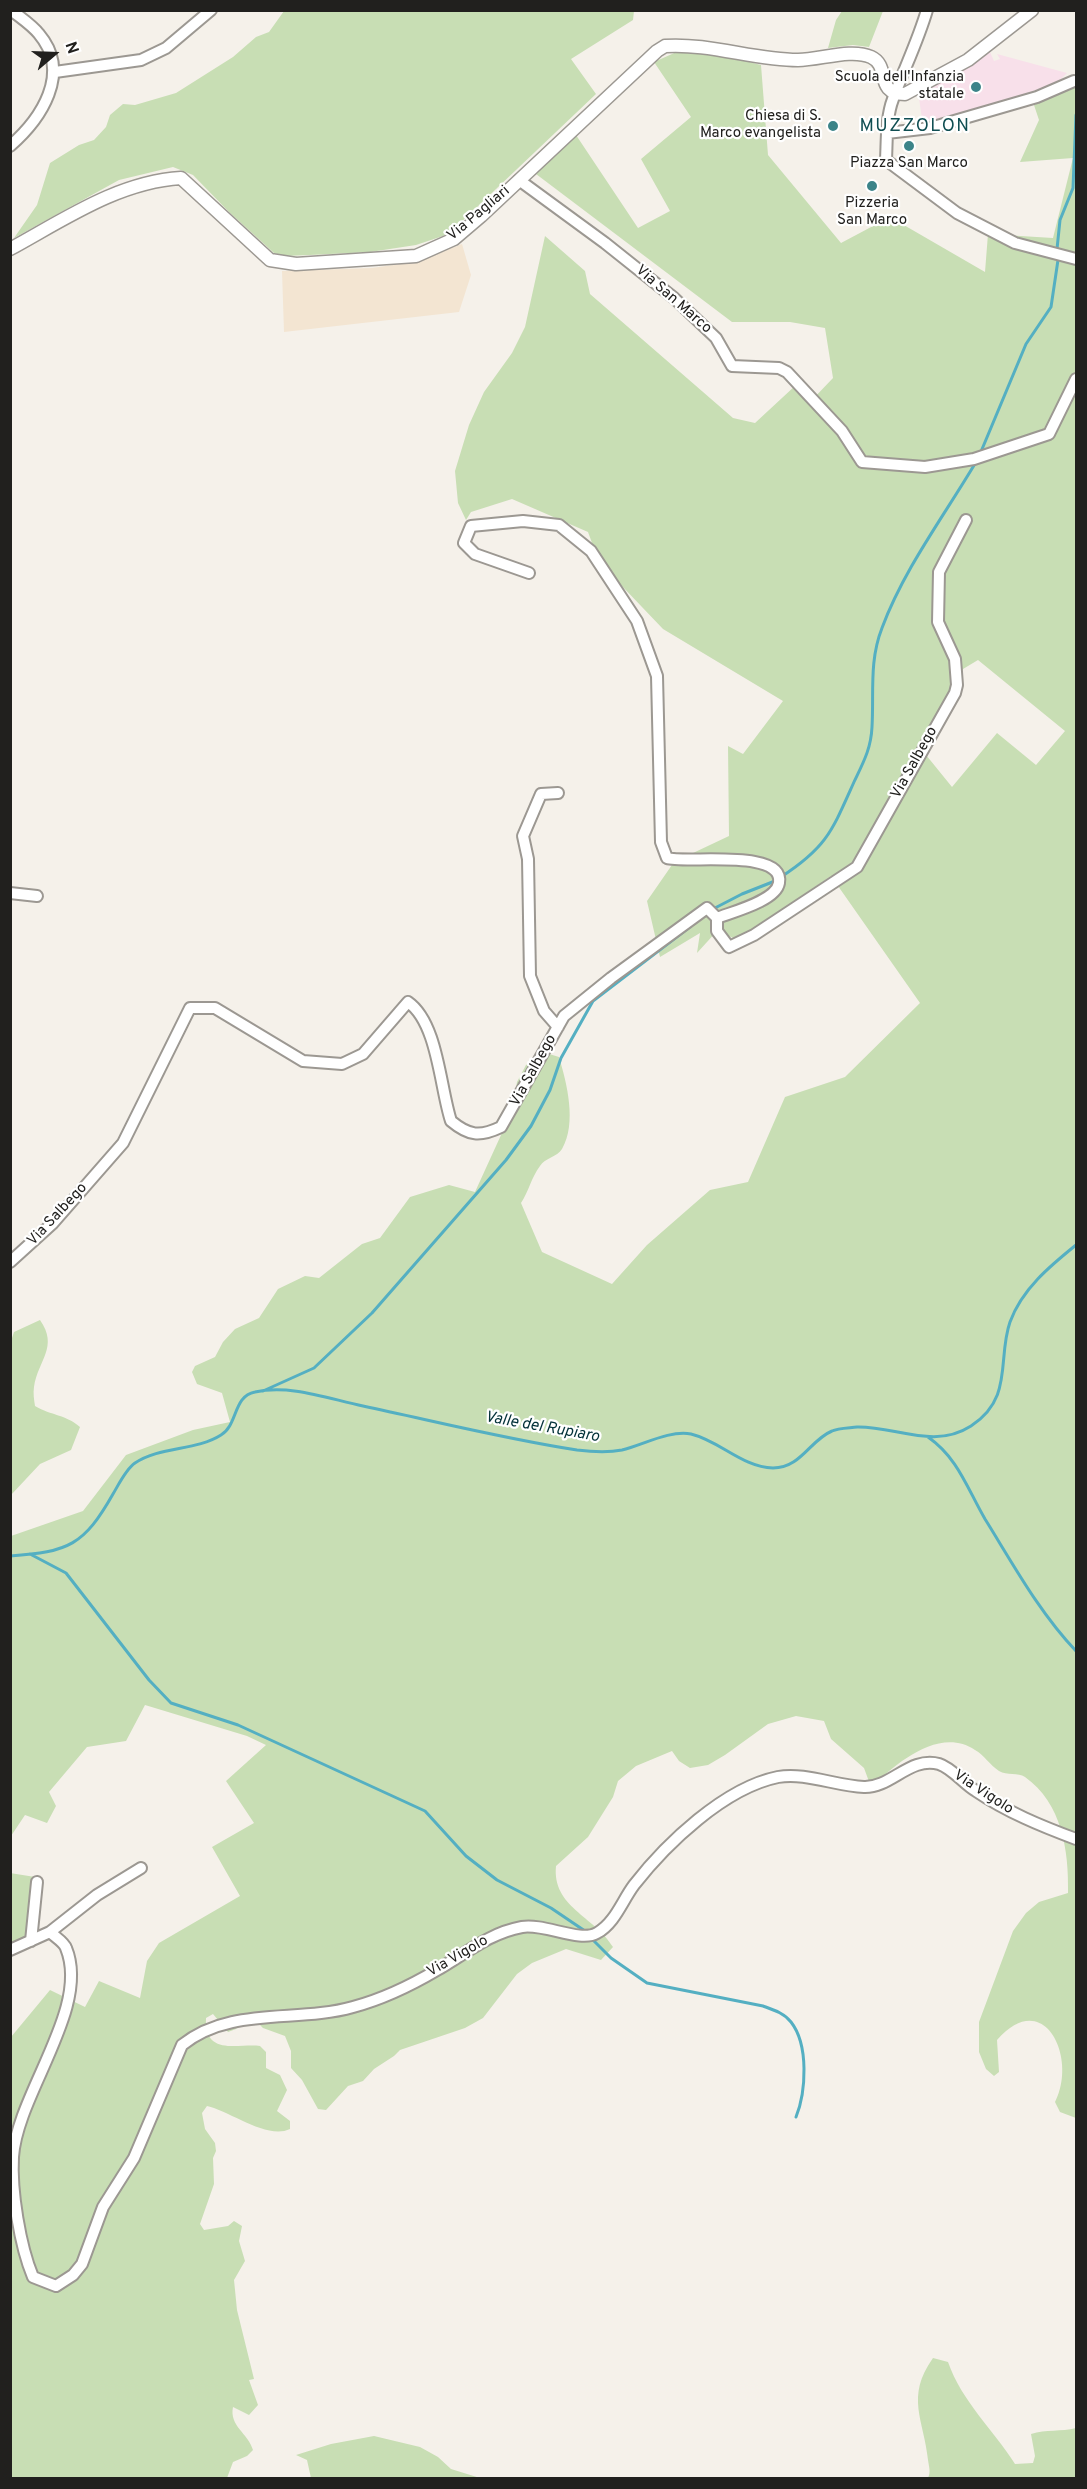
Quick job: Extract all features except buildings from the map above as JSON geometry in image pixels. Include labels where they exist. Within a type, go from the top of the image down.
[{"type":"street","points":[[10,146],[25,133],[46,103],[55,72],[50,54],[40,35],[11,10]]},
{"type":"street","points":[[55,72],[141,60],[166,48],[211,10]]},
{"type":"street","points":[[927,10],[917,44],[892,91],[886,160],[957,213],[1015,243],[1077,259]]},
{"type":"street","points":[[892,91],[914,91],[968,60],[1032,10]]},
{"type":"street","name":"Via Pagliari","points":[[10,249],[88,205],[161,179],[181,178],[270,260],[296,264],[401,259],[429,251],[454,239],[665,46],[797,60],[855,54],[871,57],[877,62],[892,91]]},
{"type":"street","points":[[887,133],[940,125],[1037,97],[1074,81]]},
{"type":"street","name":"Via San Marco","points":[[519,180],[605,243],[674,298],[716,338],[732,366],[779,368],[787,372],[842,431],[862,462],[925,467],[974,459],[1049,434],[1077,379]]},
{"type":"street","name":"Via Salbego","points":[[10,1262],[53,1223],[123,1143],[190,1008],[214,1008],[303,1061],[342,1064],[363,1054],[408,1002],[415,1008],[429,1033],[451,1121],[468,1134],[476,1135],[501,1127],[564,1016],[611,978],[707,908],[717,918],[717,931],[729,947],[754,935],[857,867],[955,693],[957,685],[955,659],[938,622],[939,572],[966,520]]},
{"type":"street","points":[[529,573],[475,554],[464,543],[471,526],[523,521],[559,525],[591,551],[637,621],[657,676],[661,842],[667,858],[678,861],[694,859],[765,862],[778,876],[775,892],[752,906],[717,918]]},
{"type":"street","points":[[558,793],[541,794],[523,836],[528,859],[530,976],[544,1011],[558,1027]]},
{"type":"street","points":[[10,893],[37,896]]},
{"type":"street","name":"Via Vigolo","points":[[50,1932],[66,1947],[71,1975],[65,2012],[26,2107],[13,2156],[23,2254],[33,2277],[56,2286],[73,2275],[82,2264],[103,2207],[134,2158],[182,2045],[195,2035],[239,2020],[310,2016],[377,2001],[437,1970],[475,1945],[504,1932],[525,1926],[551,1928],[575,1935],[594,1935],[609,1924],[659,1854],[723,1802],[748,1788],[779,1777],[873,1788],[920,1764],[940,1764],[975,1791],[1026,1820],[1077,1839]]},
{"type":"street","points":[[10,1950],[50,1932],[97,1895],[141,1868]]},
{"type":"street","points":[[31,1941],[37,1882]]},
{"type":"shaded area","points":[[983,50],[990,52],[994,61],[1000,59],[997,54],[1067,73],[1057,83],[1004,101],[932,123],[922,119],[918,91]]},
{"type":"shaded area","points":[[462,244],[471,275],[459,312],[284,332],[282,271],[372,268],[420,261]]},
{"type":"green space","points":[[284,11],[634,11],[633,20],[571,59],[596,94],[455,228],[443,236],[416,245],[370,252],[284,256],[274,253],[193,175],[173,167],[119,180],[14,238],[37,205],[50,163],[79,145],[94,140],[106,127],[110,115],[123,104],[135,105],[176,93],[233,57],[256,37],[269,32]]},
{"type":"green space","points":[[842,11],[883,11],[869,47],[853,45],[828,48],[836,20]]},
{"type":"green space","points":[[681,50],[702,50],[761,65],[768,155],[841,243],[890,217],[985,272],[988,234],[1053,238],[1073,158],[1020,162],[1039,120],[1034,105],[1076,87],[1076,2118],[1060,2112],[1055,2102],[1061,2084],[1062,2066],[1059,2049],[1052,2034],[1042,2024],[1029,2021],[1014,2025],[997,2040],[999,2072],[994,2076],[986,2069],[979,2052],[979,2022],[1013,1931],[1026,1913],[1039,1902],[1068,1893],[1067,1861],[1061,1829],[1055,1814],[1038,1788],[1025,1777],[999,1771],[975,1750],[961,1744],[947,1742],[933,1745],[905,1759],[871,1787],[864,1768],[831,1739],[824,1721],[796,1716],[768,1724],[708,1765],[690,1768],[679,1761],[672,1751],[636,1766],[618,1781],[613,1797],[588,1837],[556,1866],[557,1880],[567,1901],[605,1936],[613,1947],[601,1960],[566,1949],[532,1963],[517,1974],[483,2018],[465,2028],[400,2050],[374,2069],[363,2081],[348,2086],[326,2110],[318,2109],[302,2080],[291,2068],[291,2051],[285,2036],[263,2028],[257,2022],[241,2023],[236,2029],[228,2032],[213,2014],[206,2018],[207,2030],[217,2043],[233,2046],[260,2046],[266,2052],[266,2068],[280,2075],[287,2090],[277,2111],[290,2121],[290,2129],[271,2131],[260,2128],[207,2106],[202,2113],[205,2129],[215,2143],[216,2151],[213,2158],[214,2184],[200,2224],[204,2230],[228,2226],[234,2221],[242,2226],[239,2241],[245,2261],[234,2280],[237,2310],[254,2379],[249,2380],[258,2405],[249,2415],[233,2407],[233,2414],[236,2424],[253,2450],[247,2456],[233,2462],[227,2478],[11,2478],[11,2037],[50,1990],[85,2007],[99,1981],[140,1998],[147,1961],[159,1943],[240,1896],[212,1847],[254,1823],[226,1781],[266,1745],[247,1736],[145,1705],[126,1741],[87,1747],[49,1792],[56,1806],[47,1823],[25,1815],[11,1836],[11,1536],[83,1511],[126,1455],[193,1430],[230,1422],[222,1393],[197,1384],[192,1372],[195,1366],[215,1357],[223,1342],[235,1329],[259,1318],[278,1289],[305,1276],[319,1278],[362,1244],[380,1238],[410,1197],[449,1185],[475,1192],[512,1111],[517,1082],[526,1065],[546,1053],[559,1057],[565,1079],[570,1116],[567,1139],[557,1154],[540,1166],[521,1203],[542,1252],[612,1284],[647,1245],[710,1190],[748,1182],[785,1097],[845,1077],[920,1003],[831,876],[738,940],[717,931],[697,953],[700,933],[660,957],[647,901],[674,862],[729,836],[728,746],[743,754],[783,701],[663,629],[599,562],[588,532],[512,499],[471,512],[466,520],[458,503],[455,471],[469,425],[484,392],[512,353],[525,327],[545,236],[585,271],[590,294],[733,418],[755,423],[796,385],[811,401],[833,378],[825,328],[790,322],[732,322],[536,174],[576,135],[638,228],[670,211],[641,159],[691,117],[654,62]],"holes":[[[978,660],[1065,731],[1036,765],[997,733],[952,787],[922,750],[955,693],[963,669]]]},
{"type":"green space","points":[[40,1320],[48,1338],[48,1346],[36,1377],[35,1406],[80,1427],[71,1450],[40,1464],[11,1495],[11,1341],[14,1332]]},
{"type":"green space","points":[[10,1873],[35,1877],[30,1934],[11,1946]]},
{"type":"green space","points":[[933,2358],[948,2362],[961,2390],[1015,2464],[1033,2463],[1035,2456],[1031,2434],[1076,2428],[1076,2478],[928,2478],[930,2469],[918,2409],[918,2397],[925,2372]]},
{"type":"green space","points":[[374,2436],[420,2447],[438,2457],[451,2469],[480,2478],[311,2478],[307,2460],[296,2455],[331,2444]]},
{"type":"waterway","points":[[1057,249],[1060,220],[1073,188],[1076,115]]},
{"type":"waterway","points":[[980,454],[1026,344],[1051,307],[1058,260]]},
{"type":"waterway","points":[[781,877],[819,847],[840,813],[870,742],[875,653],[882,628],[901,585],[976,462]]},
{"type":"waterway","points":[[713,909],[775,881]]},
{"type":"waterway","points":[[263,1391],[314,1368],[372,1313],[506,1160],[531,1126],[550,1090],[561,1058],[593,1001],[691,926]]},
{"type":"waterway","name":"Valle del Rupiaro","points":[[10,1556],[47,1552],[73,1543],[93,1525],[126,1473],[135,1463],[155,1454],[201,1444],[221,1435],[230,1425],[243,1399],[255,1392],[268,1390],[309,1393],[496,1435],[583,1451],[616,1451],[665,1436],[691,1434],[702,1437],[741,1459],[762,1467],[773,1468],[783,1467],[798,1459],[824,1435],[837,1429],[871,1428],[929,1437],[957,1433],[971,1426],[984,1415],[999,1391],[1006,1336],[1015,1310],[1029,1289],[1076,1245]]},
{"type":"waterway","points":[[928,1437],[947,1454],[954,1464],[1027,1587],[1076,1651]]},
{"type":"waterway","points":[[30,1554],[66,1573],[149,1680],[171,1703],[238,1725],[425,1811],[466,1856],[497,1880],[551,1908],[585,1931]]},
{"type":"waterway","points":[[591,1938],[611,1958],[647,1983],[763,2006],[788,2019],[797,2032],[803,2056],[804,2082],[796,2117]]},
{"type":"place","name":"Scuola dell'Infanzia statale","points":[[976,87]]},
{"type":"place","name":"Chiesa di S. Marco evangelista","points":[[833,126]]},
{"type":"place","name":"Piazza San Marco","points":[[909,146]]},
{"type":"place","name":"Pizzeria San Marco","points":[[872,186]]},
{"type":"district","name":"MUZZOLON","points":[[915,127]]}]
